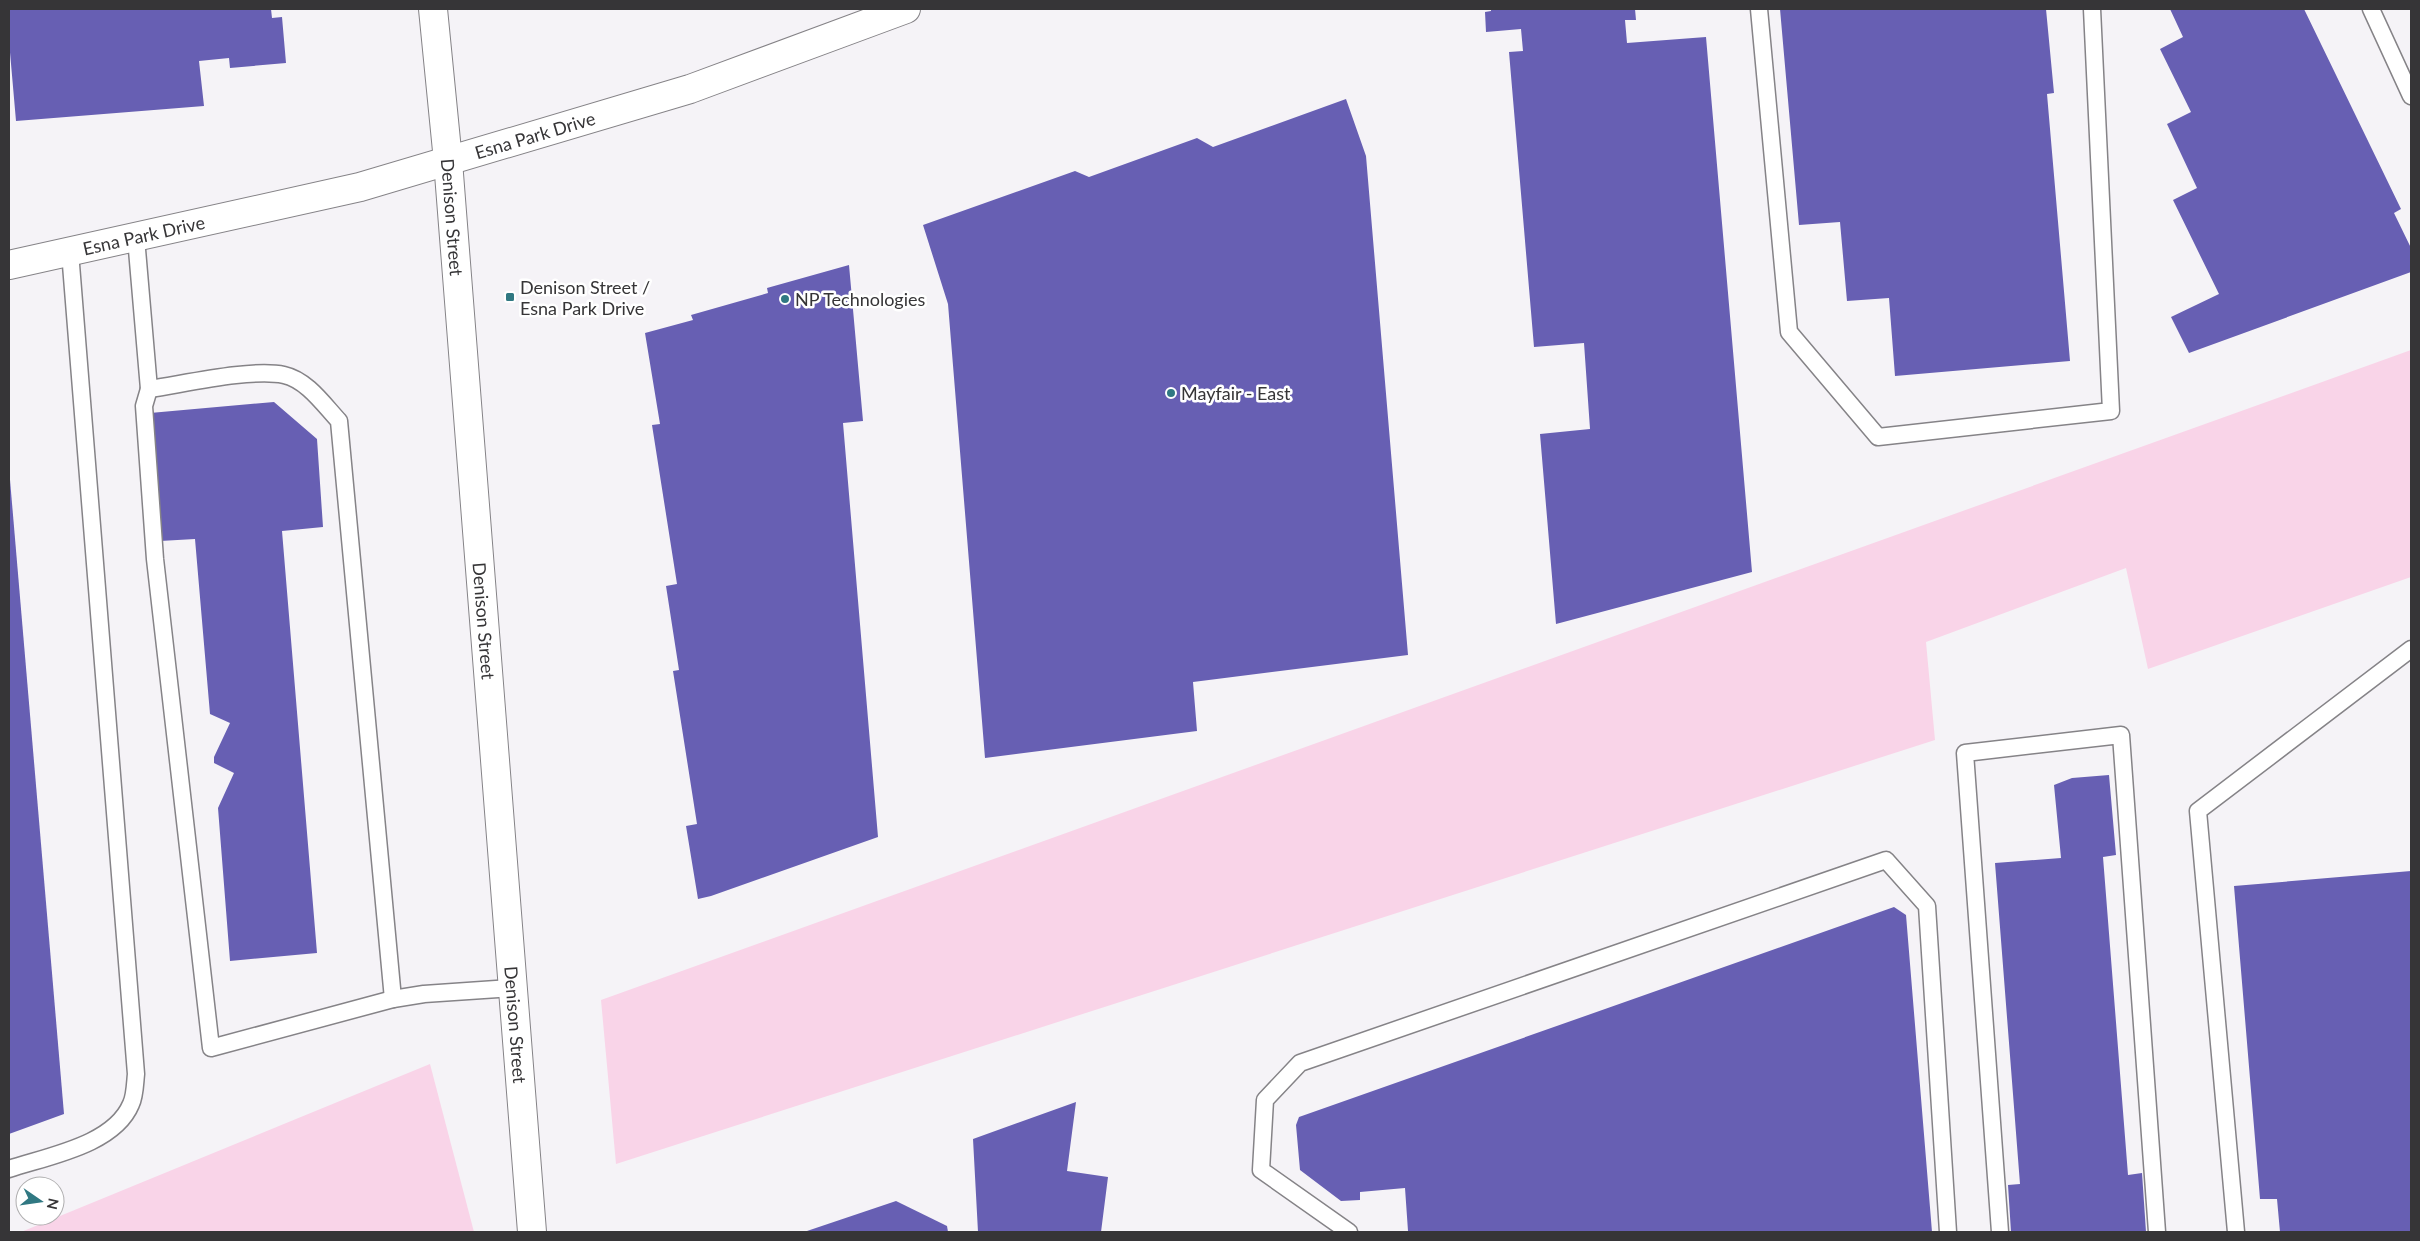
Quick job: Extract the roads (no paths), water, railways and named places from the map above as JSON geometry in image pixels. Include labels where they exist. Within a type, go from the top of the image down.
[{"type":"street","name":"Denison Street","points":[[433,9],[448,161],[532,1232]]},
{"type":"street","name":"Esna Park Drive","points":[[9,265],[136,238],[360,186],[448,161],[690,89],[906,9]]},
{"type":"lane","points":[[1760,9],[1789,332],[1878,437],[2111,411],[2092,9]]},
{"type":"lane","points":[[2371,9],[2411,96]]},
{"type":"lane","points":[[136,238],[149,389],[144,406],[155,559],[210,1048],[394,999],[424,994],[512,988]]},
{"type":"lane","points":[[9,1169],[94,1140],[115,1128],[132,1104],[136,1074],[70,252]]},
{"type":"lane","points":[[149,389],[256,373],[285,375],[310,389],[339,421],[394,999]]},
{"type":"lane","points":[[2236,1232],[2198,811],[2411,649]]},
{"type":"lane","points":[[2000,1232],[1965,753],[2121,736],[2157,1232]]},
{"type":"lane","points":[[1350,1232],[1261,1170],[1265,1100],[1300,1063],[1886,860],[1927,906],[1948,1232]]},
{"type":"place","name":"Denison Street / Esna Park Drive","points":[[510,297]]},
{"type":"place","name":"NP Technologies","points":[[785,299]]},
{"type":"place","name":"Mayfair - East","points":[[1171,393]]}]
